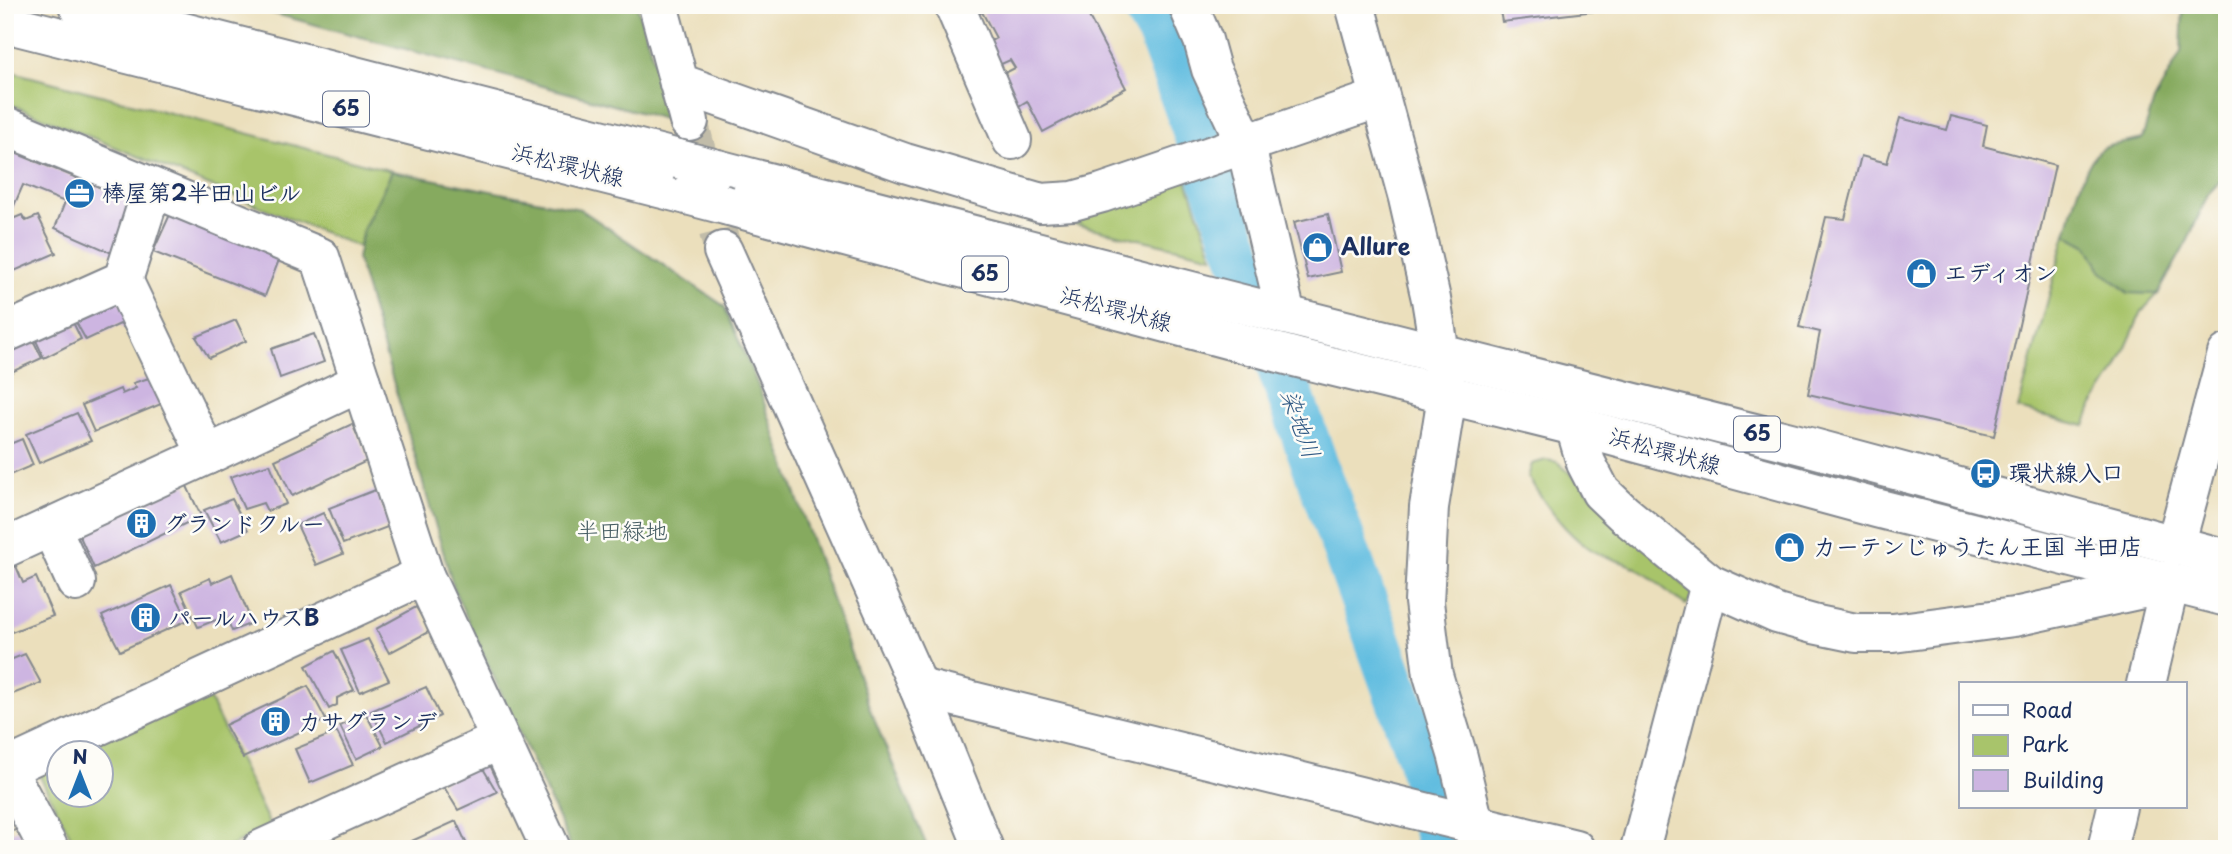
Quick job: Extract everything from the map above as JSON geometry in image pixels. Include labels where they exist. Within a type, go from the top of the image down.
[{"type":"street","name":"浜松環状線","points":[[78,5],[1805,446],[2227,559]]},
{"type":"street","points":[[658,5],[689,121]]},
{"type":"street","points":[[954,5],[1012,140]]},
{"type":"street","points":[[1188,5],[1203,40],[1237,145],[1286,315]]},
{"type":"street","points":[[1355,5],[1408,198],[1428,286],[1447,396],[1429,506],[1424,602],[1433,676],[1470,830]]},
{"type":"street","name":"浜松環状線","points":[[5,23],[687,195],[1298,358],[1575,426],[1876,508],[2227,597]]},
{"type":"street","points":[[679,83],[905,163],[1041,203],[1079,200],[1380,98]]},
{"type":"street","points":[[5,126],[320,257],[424,575],[551,849]]},
{"type":"street","points":[[152,189],[123,280],[207,455]]},
{"type":"street","points":[[723,251],[919,688],[984,849]]},
{"type":"street","points":[[5,333],[123,280]]},
{"type":"street","points":[[2175,545],[2227,354]]},
{"type":"street","points":[[5,548],[361,382]]},
{"type":"street","points":[[1575,426],[1586,464],[1601,492],[1710,584],[1777,614],[1813,624],[1856,633],[1893,633],[2014,617],[2170,583],[2146,682]]},
{"type":"street","points":[[51,527],[76,582]]},
{"type":"street","points":[[50,849],[6,768],[424,575]]},
{"type":"street","points":[[1640,849],[1710,584]]},
{"type":"street","points":[[919,688],[1400,805],[1470,830],[1575,849]]},
{"type":"street","points":[[262,849],[500,740]]},
{"type":"street","points":[[2107,849],[2117,808]]},
{"type":"green space","points":[[242,5],[637,5],[672,121]]},
{"type":"green space","points":[[2183,5],[2227,5],[2227,174],[2208,194],[2188,240],[2158,294],[2129,293],[2101,270],[2088,246],[2066,234],[2080,186],[2090,162],[2097,153],[2109,146],[2142,139],[2154,101],[2181,52]]},
{"type":"green space","points":[[5,70],[392,171],[363,230],[359,247],[5,102]]},
{"type":"green space","name":"半田緑地","points":[[392,171],[580,209],[724,306],[758,385],[871,712],[928,849],[572,849],[455,592],[357,258],[363,230]]},
{"type":"green space","points":[[1185,174],[1213,256],[1017,208]]},
{"type":"green space","points":[[2066,234],[2088,246],[2101,270],[2128,293],[2158,294],[2142,311],[2117,368],[2092,407],[2085,426],[2018,409]]},
{"type":"green space","points":[[1546,460],[1557,462],[1571,474],[1694,595],[1686,605],[1638,569],[1592,550],[1573,536],[1548,508],[1528,477],[1532,464]]},
{"type":"green space","points":[[206,692],[271,827],[225,849],[77,849],[56,808],[116,808],[116,738],[102,738]]},
{"type":"green space","points":[[46,764],[46,789],[36,769]]},
{"type":"building","points":[[960,5],[1083,5],[1126,88],[1043,132],[1027,101],[1019,106],[1027,128],[997,77],[1015,68],[1010,60],[997,66],[985,44],[996,38],[982,12],[968,20]]},
{"type":"building","points":[[1499,5],[1629,5],[1629,7],[1502,22]]},
{"type":"building","name":"エディオン","points":[[1951,116],[1987,125],[1983,146],[2055,165],[1994,436],[1808,394],[1820,332],[1799,327],[1826,217],[1845,219],[1861,156],[1887,163],[1900,118],[1947,130]]},
{"type":"building","name":"棒屋第2半田山ビル","points":[[5,149],[134,201],[114,254],[55,228],[65,202],[23,185],[13,208],[5,205]]},
{"type":"building","points":[[172,210],[282,252],[265,296],[153,252]]},
{"type":"building","name":"Allure","points":[[1328,214],[1341,272],[1308,279],[1294,222]]},
{"type":"building","points":[[22,215],[26,221],[38,216],[56,253],[5,275],[5,222]]},
{"type":"building","points":[[114,296],[135,322],[123,327],[120,324],[86,340],[72,315]]},
{"type":"building","points":[[70,316],[81,339],[44,358],[33,334]]},
{"type":"building","points":[[236,320],[246,341],[209,358],[196,337]]},
{"type":"building","points":[[30,334],[42,358],[5,375],[5,345]]},
{"type":"building","points":[[314,334],[324,362],[280,378],[271,349]]},
{"type":"building","points":[[149,378],[161,404],[94,432],[82,405],[120,389],[122,394],[136,388],[133,383]]},
{"type":"building","points":[[77,413],[91,441],[39,463],[26,434]]},
{"type":"building","points":[[352,424],[369,460],[292,496],[275,460]]},
{"type":"building","points":[[22,439],[33,465],[5,477],[5,446]]},
{"type":"building","points":[[270,464],[286,504],[267,511],[263,503],[244,509],[230,477]]},
{"type":"building","name":"グランドクルー","points":[[186,484],[201,516],[94,568],[78,532]]},
{"type":"building","points":[[375,490],[390,526],[343,544],[329,508]]},
{"type":"building","points":[[232,499],[248,530],[221,542],[204,510]]},
{"type":"building","points":[[323,513],[343,554],[316,565],[297,525]]},
{"type":"building","points":[[16,566],[23,583],[36,577],[53,616],[9,633],[5,628],[5,571]]},
{"type":"building","points":[[232,574],[252,623],[232,631],[226,616],[198,627],[181,591],[210,578],[212,583]]},
{"type":"building","name":"パールハウスB","points":[[171,585],[188,620],[120,651],[102,616]]},
{"type":"building","points":[[416,607],[430,631],[389,653],[376,629]]},
{"type":"building","points":[[368,639],[389,680],[360,692],[341,650]]},
{"type":"building","points":[[334,651],[354,690],[337,698],[337,705],[329,709],[306,666]]},
{"type":"building","points":[[25,654],[41,683],[5,697],[5,662]]},
{"type":"building","name":"カサグランデ","points":[[308,686],[326,720],[243,758],[225,725]]},
{"type":"building","points":[[426,687],[440,716],[387,742],[371,711]]},
{"type":"building","points":[[366,714],[383,746],[356,759],[340,726]]},
{"type":"building","points":[[337,732],[353,765],[310,783],[295,749]]},
{"type":"building","points":[[481,765],[497,792],[458,810],[441,782]]},
{"type":"building","points":[[456,821],[469,849],[394,849]]},
{"type":"building","points":[[18,829],[27,849],[5,849],[5,834]]},
{"type":"building","points":[[382,842],[386,849],[366,849]]},
{"type":"waterway","name":"染地川","points":[[1144,5],[1161,34],[1420,758],[1441,849]]},
{"type":"tunnel","points":[[689,121],[723,251]]},
{"type":"place","name":"棒屋第2半田山ビル","points":[[79,193]]},
{"type":"place","name":"Allure","points":[[1318,247]]},
{"type":"place","name":"エディオン","points":[[1921,273]]},
{"type":"place","name":"環状線入口","points":[[1986,473]]},
{"type":"place","name":"グランドクルー","points":[[141,524]]},
{"type":"place","name":"カーテンじゅうたん王国 半田店","points":[[1790,547]]},
{"type":"place","name":"パールハウスB","points":[[145,618]]},
{"type":"place","name":"カサグランデ","points":[[275,722]]}]
